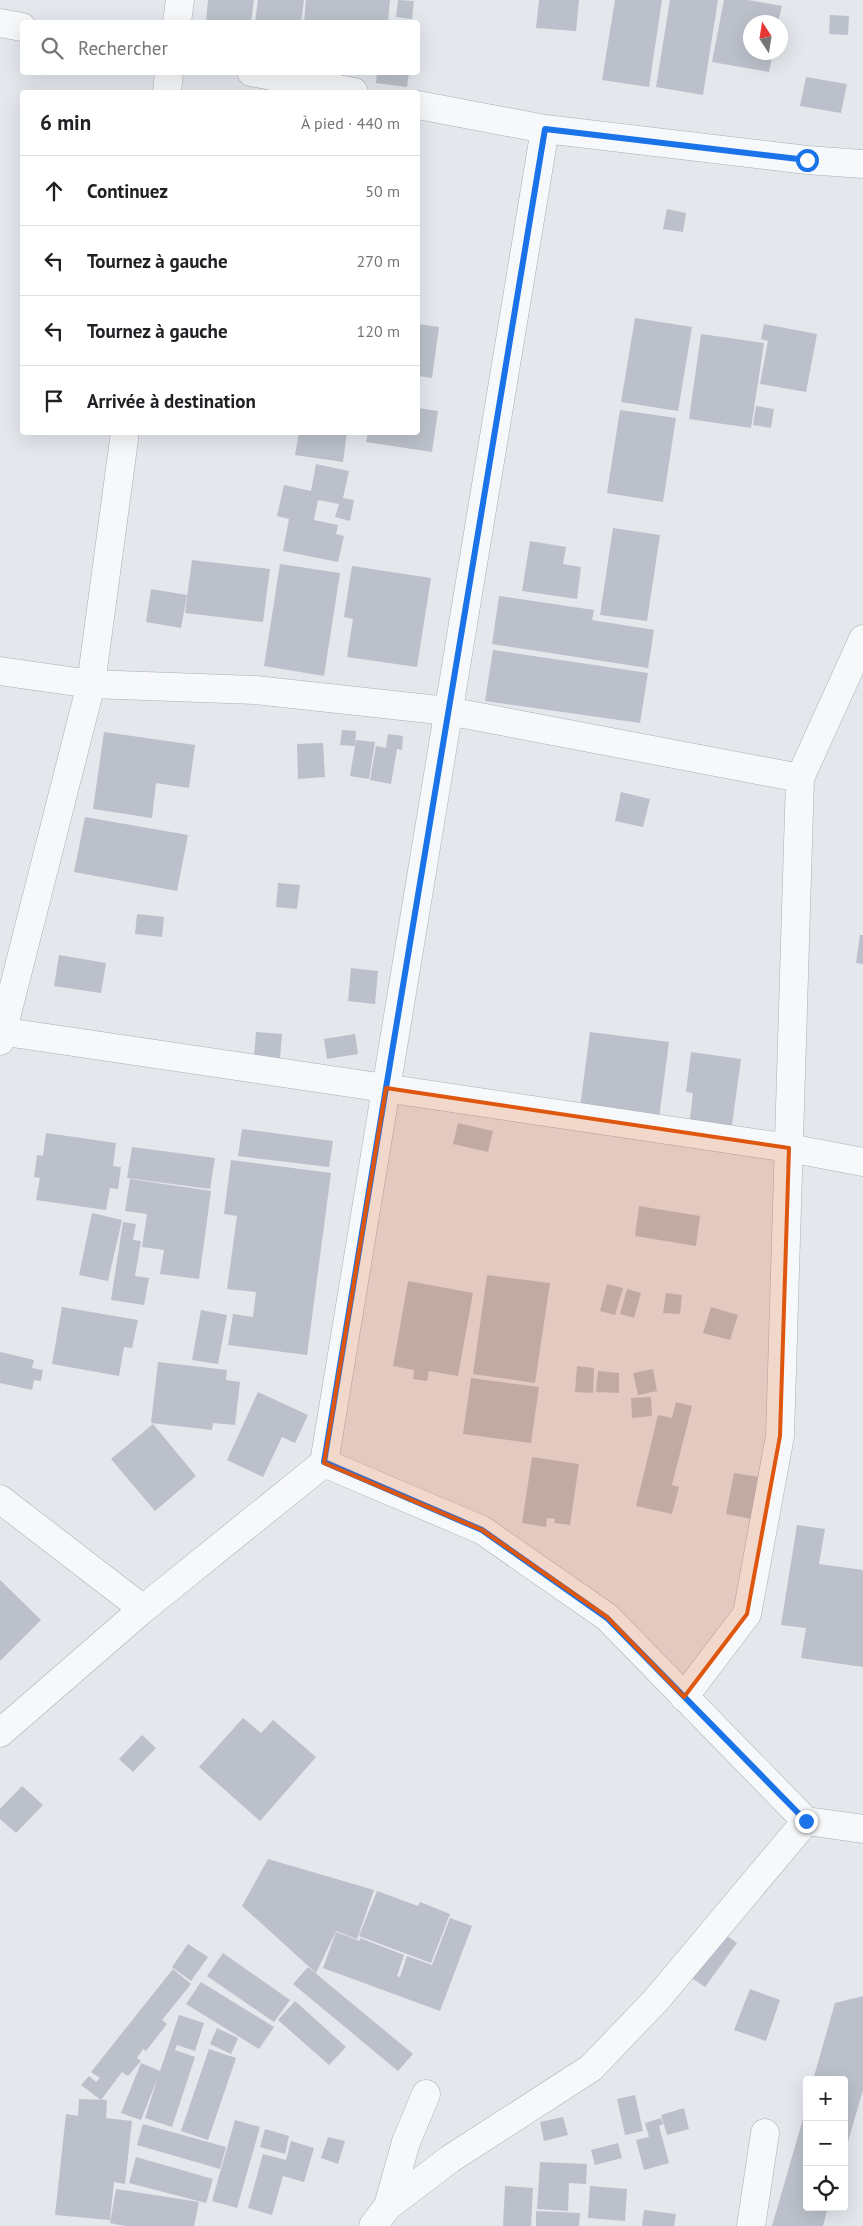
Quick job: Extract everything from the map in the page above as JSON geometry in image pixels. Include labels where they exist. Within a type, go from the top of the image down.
[{"type":"street","points":[[177,20],[180,0]]},
{"type":"street","points":[[0,23],[20,27]]},
{"type":"street","points":[[167,90],[169,75]]},
{"type":"street","points":[[266,75],[344,90]]},
{"type":"street","points":[[420,105],[545,129],[807,160],[863,164]]},
{"type":"street","points":[[0,1733],[143,1609],[324,1462],[545,129]]},
{"type":"street","points":[[125,435],[91,684],[1,1034],[386,1088],[789,1148],[863,1162]]},
{"type":"street","points":[[684,1697],[747,1614],[780,1436],[800,778],[863,639]]},
{"type":"street","points":[[0,671],[91,684],[255,690],[448,711],[800,778]]},
{"type":"street","points":[[324,1462],[482,1530],[607,1618],[806,1821],[863,1829]]},
{"type":"street","points":[[0,1499],[143,1609]]},
{"type":"street","points":[[381,2216],[450,2159],[591,2068],[657,1999],[806,1821]]},
{"type":"street","points":[[381,2216],[406,2142],[426,2094]]},
{"type":"street","points":[[751,2226],[765,2133]]},
{"type":"highlighted area","points":[[386,1088],[789,1148],[780,1436],[747,1614],[684,1697],[607,1617],[482,1530],[324,1463]]},
{"type":"building","points":[[208,0],[254,0],[251,20],[206,20]]},
{"type":"building","points":[[258,0],[304,0],[301,20],[255,20]]},
{"type":"building","points":[[306,0],[390,0],[388,20],[304,20]]},
{"type":"building","points":[[398,0],[414,1],[412,19],[396,17]]},
{"type":"building","points":[[539,0],[579,0],[576,31],[536,28]]},
{"type":"building","points":[[615,0],[662,0],[649,87],[602,80]]},
{"type":"building","points":[[670,0],[718,0],[703,95],[656,87]]},
{"type":"building","points":[[724,0],[748,0],[782,6],[780,15],[743,15],[743,60],[771,60],[769,72],[712,62]]},
{"type":"building","points":[[830,15],[849,16],[848,35],[829,34]]},
{"type":"building","points":[[377,75],[409,75],[407,87],[376,83]]},
{"type":"building","points":[[806,77],[847,84],[841,113],[800,106]]},
{"type":"building","points":[[667,209],[686,213],[683,232],[663,229]]},
{"type":"building","points":[[635,318],[692,327],[678,411],[621,402]]},
{"type":"building","points":[[420,324],[439,327],[432,378],[420,376]]},
{"type":"building","points":[[764,324],[817,334],[806,392],[760,384],[768,341],[761,339]]},
{"type":"building","points":[[701,334],[764,343],[751,428],[689,419]]},
{"type":"building","points":[[756,406],[774,409],[771,428],[753,425]]},
{"type":"building","points":[[420,408],[438,411],[432,452],[366,442],[367,435],[420,435]]},
{"type":"building","points":[[620,410],[676,418],[663,502],[607,493]]},
{"type":"building","points":[[298,435],[347,435],[343,462],[295,455]]},
{"type":"building","points":[[316,464],[349,471],[343,498],[354,500],[350,521],[335,517],[339,504],[318,500],[314,520],[338,525],[336,534],[344,536],[338,562],[283,551],[289,519],[277,516],[284,485],[311,491]]},
{"type":"building","points":[[613,528],[660,535],[647,621],[600,615]]},
{"type":"building","points":[[530,541],[566,547],[563,564],[581,567],[577,599],[522,591]]},
{"type":"building","points":[[192,560],[270,569],[263,622],[185,613]]},
{"type":"building","points":[[280,564],[340,573],[324,676],[264,666]]},
{"type":"building","points":[[352,566],[431,578],[417,667],[347,657],[353,619],[344,617]]},
{"type":"building","points":[[151,589],[187,595],[181,628],[146,622]]},
{"type":"building","points":[[499,596],[594,610],[592,620],[654,630],[648,668],[492,644]]},
{"type":"building","points":[[493,650],[648,673],[640,723],[485,701]]},
{"type":"building","points":[[342,730],[356,731],[355,746],[340,745]]},
{"type":"building","points":[[104,732],[195,745],[189,788],[156,783],[152,818],[93,809]]},
{"type":"building","points":[[388,734],[403,736],[402,750],[397,749],[391,784],[370,780],[376,746],[386,748]]},
{"type":"building","points":[[356,740],[375,742],[369,779],[350,776]]},
{"type":"building","points":[[323,743],[325,777],[298,779],[297,744]]},
{"type":"building","points":[[621,792],[650,799],[643,827],[615,821]]},
{"type":"building","points":[[85,817],[188,835],[177,891],[74,872]]},
{"type":"building","points":[[278,883],[300,885],[297,909],[276,907]]},
{"type":"building","points":[[137,914],[164,917],[162,937],[135,934]]},
{"type":"building","points":[[860,935],[863,935],[863,964],[856,963]]},
{"type":"building","points":[[59,955],[106,963],[101,993],[54,986]]},
{"type":"building","points":[[351,968],[378,971],[375,1004],[348,1001]]},
{"type":"building","points":[[256,1032],[282,1034],[280,1058],[254,1056]]},
{"type":"building","points":[[590,1032],[669,1042],[659,1118],[580,1107]]},
{"type":"building","points":[[355,1034],[358,1054],[327,1059],[324,1039]]},
{"type":"building","points":[[691,1052],[741,1059],[731,1132],[689,1127],[693,1093],[686,1092]]},
{"type":"building","points":[[458,1123],[493,1131],[488,1152],[453,1144]]},
{"type":"building","points":[[242,1129],[333,1141],[329,1167],[238,1156]]},
{"type":"building","points":[[46,1133],[116,1143],[113,1166],[121,1167],[118,1189],[110,1188],[106,1210],[36,1200],[40,1178],[34,1177],[37,1155],[43,1156]]},
{"type":"building","points":[[132,1147],[215,1158],[210,1189],[127,1178]]},
{"type":"building","points":[[231,1160],[331,1173],[307,1355],[228,1345],[233,1314],[253,1317],[256,1292],[227,1289],[237,1216],[224,1214]]},
{"type":"building","points":[[130,1179],[211,1191],[199,1279],[160,1274],[164,1250],[142,1247],[147,1214],[125,1211]]},
{"type":"building","points":[[639,1206],[700,1216],[696,1246],[635,1236]]},
{"type":"building","points":[[92,1213],[122,1220],[108,1281],[79,1275]]},
{"type":"building","points":[[123,1222],[136,1224],[133,1240],[141,1241],[135,1276],[149,1278],[144,1305],[111,1300]]},
{"type":"building","points":[[487,1275],[550,1283],[535,1383],[473,1374]]},
{"type":"building","points":[[408,1281],[473,1293],[458,1376],[429,1371],[427,1381],[413,1379],[414,1370],[393,1366]]},
{"type":"building","points":[[607,1284],[623,1288],[615,1315],[600,1311]]},
{"type":"building","points":[[627,1289],[641,1293],[634,1318],[620,1314]]},
{"type":"building","points":[[666,1293],[682,1295],[680,1314],[663,1313]]},
{"type":"building","points":[[62,1307],[138,1320],[132,1348],[124,1347],[119,1376],[52,1364]]},
{"type":"building","points":[[711,1307],[738,1315],[730,1340],[703,1333]]},
{"type":"building","points":[[201,1310],[227,1315],[218,1364],[192,1360]]},
{"type":"building","points":[[0,1352],[34,1360],[32,1368],[43,1370],[41,1381],[34,1380],[32,1390],[0,1383]]},
{"type":"building","points":[[158,1362],[227,1370],[226,1380],[240,1382],[235,1425],[213,1423],[212,1430],[151,1423]]},
{"type":"building","points":[[577,1366],[594,1368],[593,1393],[575,1392]]},
{"type":"building","points":[[653,1369],[657,1391],[638,1395],[633,1373]]},
{"type":"building","points":[[598,1371],[619,1373],[619,1393],[596,1392]]},
{"type":"building","points":[[471,1378],[539,1387],[531,1443],[463,1434]]},
{"type":"building","points":[[258,1392],[308,1415],[295,1443],[282,1437],[263,1477],[227,1460]]},
{"type":"building","points":[[651,1397],[652,1416],[632,1418],[631,1398]]},
{"type":"building","points":[[676,1402],[692,1406],[672,1485],[679,1487],[672,1514],[636,1506],[658,1415],[672,1418]]},
{"type":"building","points":[[153,1424],[196,1476],[155,1511],[111,1459]]},
{"type":"building","points":[[532,1457],[579,1464],[570,1525],[554,1523],[555,1519],[547,1518],[546,1527],[522,1523]]},
{"type":"building","points":[[734,1473],[765,1478],[757,1520],[726,1514]]},
{"type":"building","points":[[797,1525],[825,1529],[819,1564],[863,1570],[863,1667],[801,1658],[806,1628],[781,1625]]},
{"type":"building","points":[[0,1580],[41,1620],[0,1661]]},
{"type":"building","points":[[243,1718],[261,1733],[273,1720],[316,1757],[260,1821],[199,1767]]},
{"type":"building","points":[[142,1735],[156,1748],[133,1772],[119,1759]]},
{"type":"building","points":[[22,1786],[43,1805],[16,1833],[0,1819],[0,1809]]},
{"type":"building","points":[[268,1859],[374,1890],[357,1939],[336,1931],[316,1973],[242,1906]]},
{"type":"building","points":[[377,1891],[418,1906],[420,1902],[450,1914],[431,1963],[359,1936]]},
{"type":"building","points":[[450,1918],[472,1926],[440,2011],[323,1968],[336,1932],[360,1941],[360,1938],[404,1955],[397,1976],[400,1977],[407,1956],[432,1965]]},
{"type":"building","points":[[722,1932],[737,1943],[705,1987],[689,1976]]},
{"type":"building","points":[[188,1944],[208,1957],[191,1981],[172,1967]]},
{"type":"building","points":[[223,1953],[290,2000],[274,2022],[207,1976]]},
{"type":"building","points":[[308,1967],[413,2054],[398,2071],[293,1984]]},
{"type":"building","points":[[173,1969],[191,1984],[162,2020],[167,2024],[146,2051],[143,2049],[137,2058],[141,2061],[128,2076],[122,2072],[101,2100],[81,2085],[89,2076],[96,2082],[100,2078],[91,2072]]},
{"type":"building","points":[[201,1982],[274,2027],[259,2049],[186,2004]]},
{"type":"building","points":[[750,1989],[780,2000],[766,2041],[734,2030]]},
{"type":"building","points":[[863,1996],[863,2090],[848,2142],[848,2076],[814,2076],[835,2003]]},
{"type":"building","points":[[295,2001],[346,2047],[329,2065],[278,2020]]},
{"type":"building","points":[[179,2015],[204,2023],[195,2051],[177,2045],[175,2050],[195,2057],[172,2127],[145,2118],[158,2077],[141,2120],[121,2113],[141,2063],[160,2071]]},
{"type":"building","points":[[217,2028],[238,2038],[231,2054],[210,2044]]},
{"type":"building","points":[[209,2049],[236,2058],[208,2140],[181,2131]]},
{"type":"building","points":[[635,2095],[643,2131],[625,2135],[617,2099]]},
{"type":"building","points":[[79,2099],[107,2100],[106,2118],[132,2121],[125,2184],[114,2182],[110,2220],[55,2215],[66,2114],[78,2116]]},
{"type":"building","points":[[684,2108],[689,2129],[667,2135],[661,2115]]},
{"type":"building","points":[[563,2117],[568,2135],[544,2141],[540,2122]]},
{"type":"building","points":[[661,2118],[663,2124],[659,2126],[669,2163],[644,2170],[636,2140],[649,2137],[645,2123]]},
{"type":"building","points":[[803,2119],[803,2211],[827,2211],[823,2226],[772,2226]]},
{"type":"building","points":[[235,2120],[260,2127],[237,2208],[212,2201]]},
{"type":"building","points":[[143,2124],[226,2147],[220,2169],[137,2145]]},
{"type":"building","points":[[265,2129],[289,2136],[285,2154],[260,2147]]},
{"type":"building","points":[[328,2137],[345,2141],[338,2164],[321,2158]]},
{"type":"building","points":[[291,2141],[314,2148],[304,2182],[283,2176],[272,2215],[248,2208],[263,2154],[286,2160]]},
{"type":"building","points":[[618,2143],[622,2158],[595,2165],[591,2150]]},
{"type":"building","points":[[136,2157],[213,2179],[206,2203],[129,2183]]},
{"type":"building","points":[[540,2162],[587,2164],[586,2184],[569,2183],[568,2211],[537,2209]]},
{"type":"building","points":[[505,2186],[533,2188],[531,2226],[503,2226]]},
{"type":"building","points":[[590,2186],[627,2189],[625,2221],[588,2218]]},
{"type":"building","points":[[116,2189],[199,2202],[194,2226],[125,2226],[110,2223]]},
{"type":"building","points":[[644,2210],[676,2214],[674,2226],[642,2226]]},
{"type":"building","points":[[536,2211],[580,2213],[579,2226],[536,2226]]},
{"type":"route","points":[[806,1821],[607,1618],[482,1530],[324,1462],[545,129],[807,160]]}]
